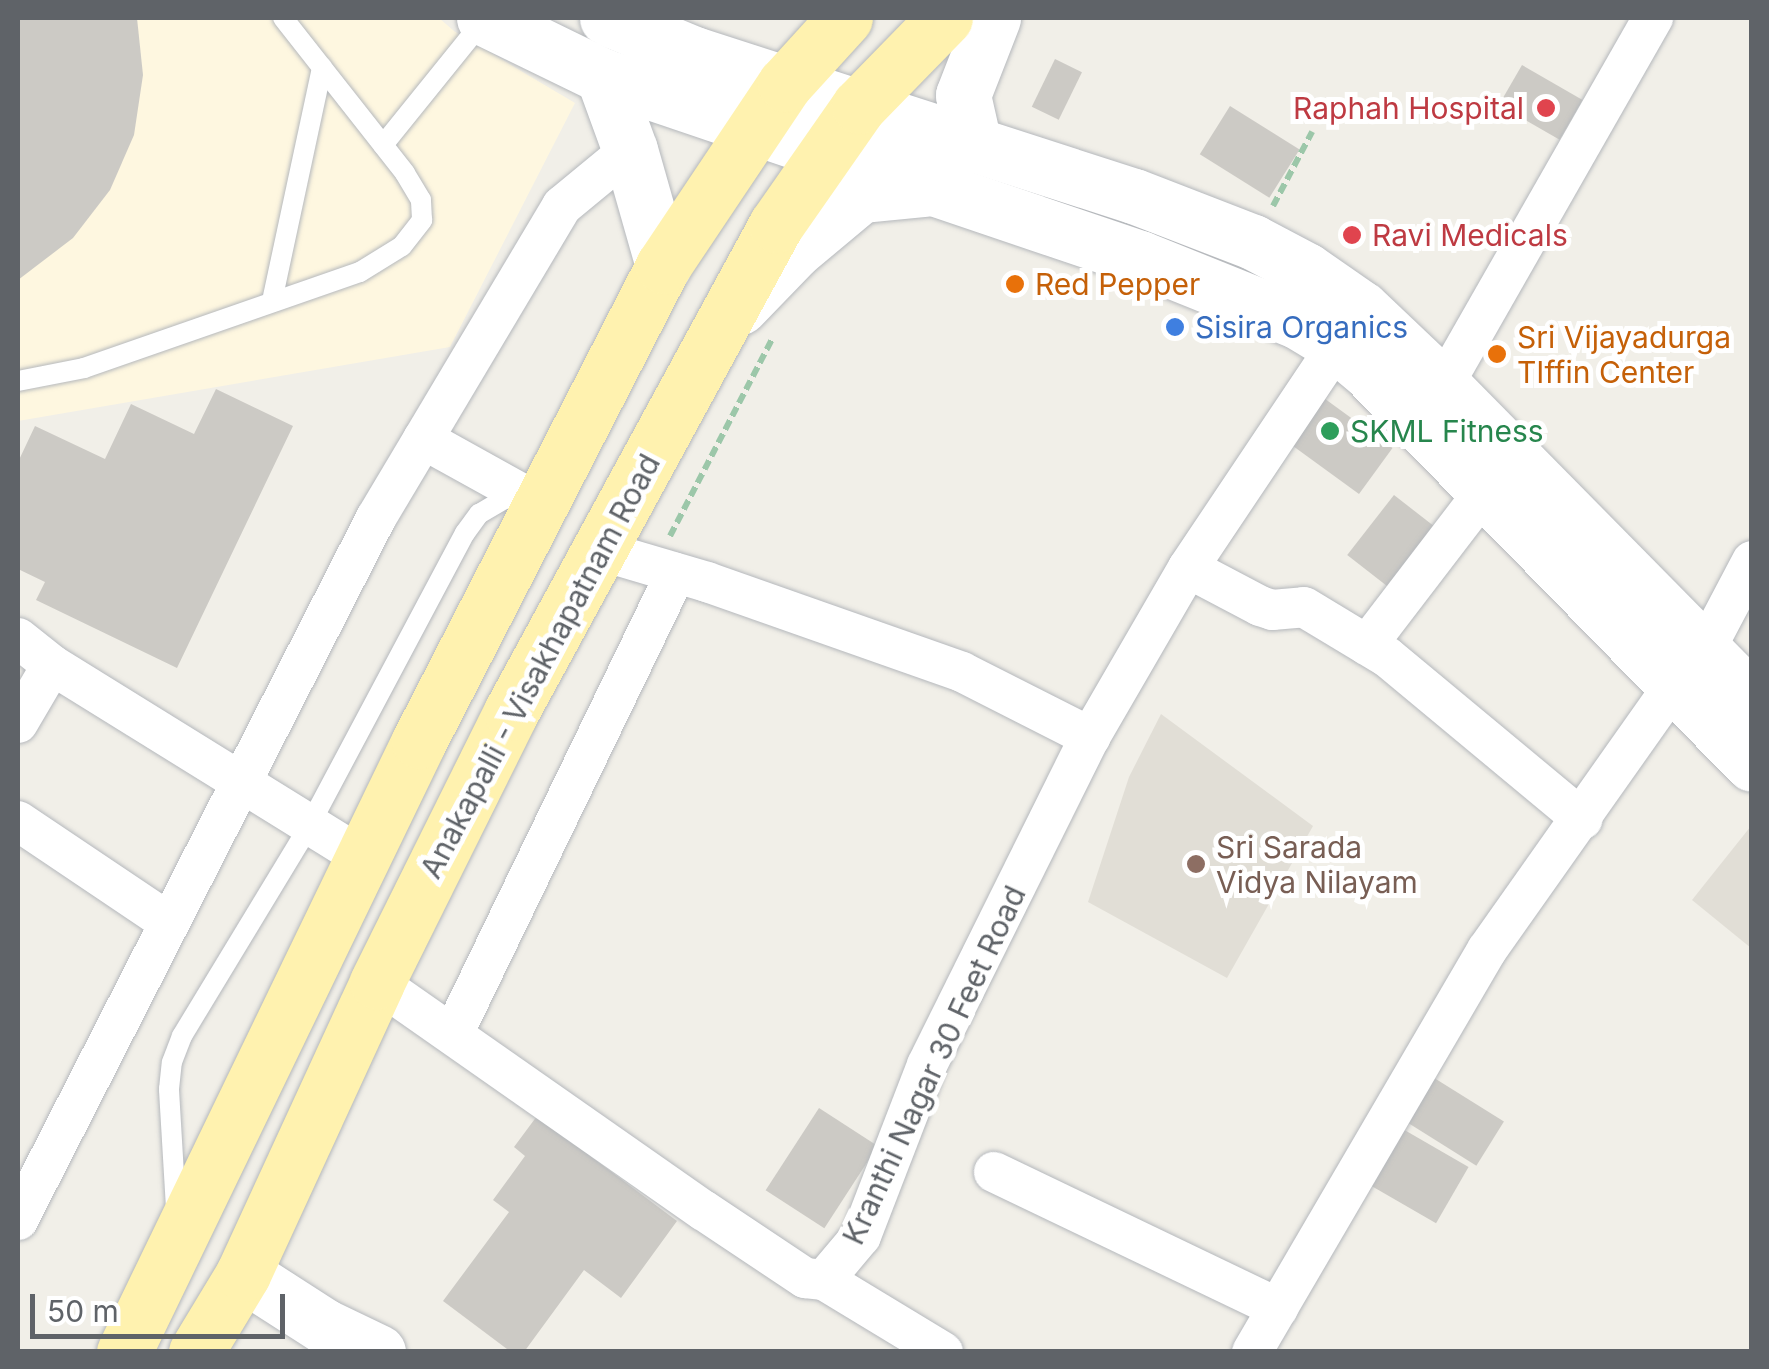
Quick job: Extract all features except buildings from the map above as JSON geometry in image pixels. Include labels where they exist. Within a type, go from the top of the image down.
[{"type":"main road","points":[[484,18],[602,76],[1220,288],[1297,321],[1350,327],[1443,386],[1688,670],[1752,764]]},
{"type":"main road","points":[[124,1352],[362,858],[537,482],[663,266],[752,129],[785,84],[845,18]]},
{"type":"main road","name":"Anakapalli - Visakhapatnam Road","points":[[196,1352],[243,1274],[377,982],[511,712],[776,225],[860,106],[945,18]]},
{"type":"main road","points":[[974,144],[964,96],[993,18]]},
{"type":"main road","points":[[628,21],[785,84],[1134,196],[1252,242],[1306,270],[1484,492],[1688,670],[1752,699]]},
{"type":"main road","points":[[602,76],[630,150],[663,266]]},
{"type":"main road","points":[[720,328],[794,251],[862,194],[932,188]]},
{"type":"main road","points":[[243,1274],[334,1339],[378,1352]]},
{"type":"street","points":[[1443,386],[1652,18]]},
{"type":"street","points":[[18,1220],[167,921],[376,518],[562,206],[630,150]]},
{"type":"street","name":"Kranthi Nagar 30 Feet Road","points":[[824,1280],[861,1236],[927,1066],[1090,737],[1188,568],[1350,327]]},
{"type":"street","points":[[423,439],[537,482]]},
{"type":"street","points":[[1367,645],[1484,492]]},
{"type":"street","points":[[599,550],[962,672],[1090,737]]},
{"type":"street","points":[[1252,1352],[1487,950],[1688,670],[1752,561]]},
{"type":"street","points":[[1188,568],[1260,606],[1304,607],[1367,645],[1409,674],[1582,819]]},
{"type":"street","points":[[453,1034],[665,570]]},
{"type":"street","points":[[18,638],[52,665],[240,786],[362,858]]},
{"type":"street","points":[[18,723],[52,665]]},
{"type":"street","points":[[18,821],[167,921]]},
{"type":"street","points":[[377,982],[804,1278],[824,1280],[943,1352]]},
{"type":"street","points":[[994,1172],[1278,1308]]},
{"type":"lane","points":[[18,381],[84,368],[360,272],[402,246],[422,220],[421,200],[283,18]]},
{"type":"lane","points":[[383,145],[484,18]]},
{"type":"lane","points":[[272,301],[322,67]]},
{"type":"lane","points":[[178,1240],[170,1089],[172,1062],[182,1036],[308,828],[464,532],[479,514],[537,482]]},
{"type":"path","points":[[1252,242],[1312,132]]},
{"type":"path","points":[[665,570],[773,337]]},
{"type":"shaded area","points":[[18,18],[439,18],[454,31],[575,103],[450,347],[18,421]]},
{"type":"shaded area","name":"Sri Sarada Vidya Nilayam","points":[[1161,714],[1313,826],[1227,978],[1088,902],[1129,777]]},
{"type":"shaded area","points":[[1751,826],[1751,948],[1692,900]]},
{"type":"place","name":"Raphah Hospital","points":[[1546,108]]},
{"type":"place","name":"Ravi Medicals","points":[[1352,235]]},
{"type":"place","name":"Red Pepper","points":[[1015,284]]},
{"type":"place","name":"Sisira Organics","points":[[1175,327]]},
{"type":"place","name":"Sri Vijayadurga TIffin Center","points":[[1497,354]]},
{"type":"place","name":"SKML Fitness","points":[[1330,431]]},
{"type":"place","name":"Sri Sarada Vidya Nilayam","points":[[1196,864]]}]
